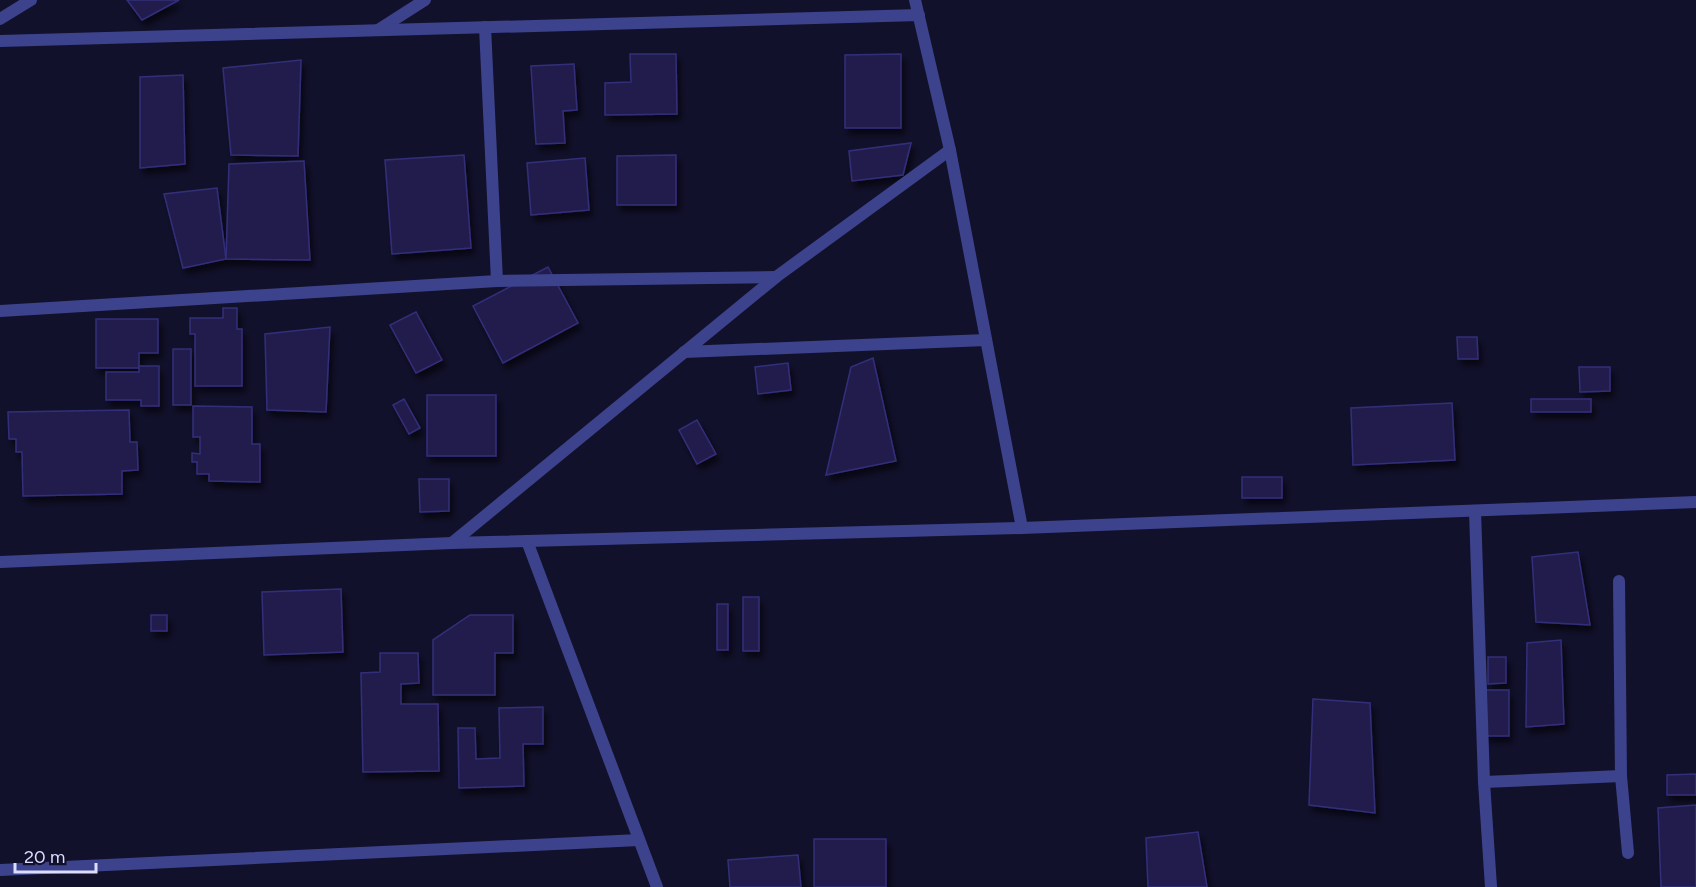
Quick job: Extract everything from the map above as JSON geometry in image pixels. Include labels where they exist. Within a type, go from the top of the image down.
[{"type":"street","points":[[0,19],[31,0]]},
{"type":"street","points":[[377,30],[425,0]]},
{"type":"street","points":[[915,0],[950,150],[1022,528]]},
{"type":"street","points":[[0,42],[919,15]]},
{"type":"street","points":[[485,27],[496,281]]},
{"type":"street","points":[[453,543],[776,277],[950,150]]},
{"type":"street","points":[[0,311],[496,281],[776,277]]},
{"type":"street","points":[[684,352],[986,340]]},
{"type":"street","points":[[0,562],[453,543],[1022,528],[1696,502]]},
{"type":"street","points":[[1475,511],[1484,782],[1491,887]]},
{"type":"street","points":[[527,541],[657,887]]},
{"type":"street","points":[[1619,581],[1621,776],[1628,853]]},
{"type":"street","points":[[1484,782],[1621,776]]},
{"type":"street","points":[[0,870],[639,840]]},
{"type":"building","points":[[127,0],[179,0],[142,20]]},
{"type":"building","points":[[630,54],[676,54],[677,114],[605,115],[605,83],[631,82]]},
{"type":"building","points":[[901,54],[901,128],[845,128],[845,55]]},
{"type":"building","points":[[301,60],[298,156],[231,155],[223,68]]},
{"type":"building","points":[[574,64],[577,110],[563,111],[565,143],[536,144],[531,66]]},
{"type":"building","points":[[183,75],[185,164],[140,168],[140,77]]},
{"type":"building","points":[[911,143],[903,175],[852,181],[849,151]]},
{"type":"building","points":[[464,155],[471,248],[392,254],[385,160]]},
{"type":"building","points":[[676,155],[676,205],[617,205],[617,156]]},
{"type":"building","points":[[585,158],[589,210],[531,215],[527,163]]},
{"type":"building","points":[[304,161],[310,260],[226,259],[229,164]]},
{"type":"building","points":[[217,188],[226,259],[183,268],[164,194]]},
{"type":"building","points":[[548,267],[578,323],[503,363],[473,306]]},
{"type":"building","points":[[223,308],[237,308],[237,329],[242,329],[242,386],[195,386],[195,334],[190,334],[190,318],[223,318]]},
{"type":"building","points":[[416,312],[442,360],[416,373],[390,325]]},
{"type":"building","points":[[96,319],[158,319],[158,353],[139,353],[139,368],[96,368]]},
{"type":"building","points":[[330,327],[326,412],[267,410],[265,334]]},
{"type":"building","points":[[1457,337],[1477,337],[1478,359],[1458,359]]},
{"type":"building","points":[[173,349],[191,349],[191,405],[173,405]]},
{"type":"building","points":[[873,358],[896,461],[826,475],[851,367]]},
{"type":"building","points":[[788,363],[791,390],[758,394],[755,367]]},
{"type":"building","points":[[139,366],[159,366],[159,406],[141,406],[141,400],[106,400],[106,372],[139,372]]},
{"type":"building","points":[[1579,367],[1610,367],[1610,391],[1580,392]]},
{"type":"building","points":[[427,395],[496,395],[496,456],[427,456]]},
{"type":"building","points":[[404,399],[420,428],[409,434],[393,405]]},
{"type":"building","points":[[1531,399],[1591,399],[1591,412],[1531,412]]},
{"type":"building","points":[[1452,403],[1455,460],[1353,465],[1351,408]]},
{"type":"building","points":[[193,406],[252,407],[252,444],[260,444],[260,482],[209,481],[209,474],[197,474],[197,462],[192,462],[192,453],[200,454],[200,437],[193,437]]},
{"type":"building","points":[[129,410],[130,442],[137,442],[138,470],[122,471],[122,494],[23,496],[22,452],[16,452],[16,439],[9,439],[8,412]]},
{"type":"building","points":[[697,420],[716,454],[697,464],[679,430]]},
{"type":"building","points":[[1242,477],[1282,477],[1282,498],[1242,498]]},
{"type":"building","points":[[419,479],[449,479],[449,511],[420,512]]},
{"type":"building","points":[[1578,552],[1590,625],[1536,622],[1532,557]]},
{"type":"building","points":[[341,589],[343,652],[264,655],[262,592]]},
{"type":"building","points":[[743,597],[759,597],[759,651],[743,651]]},
{"type":"building","points":[[717,604],[728,604],[728,650],[717,650]]},
{"type":"building","points":[[151,615],[167,615],[167,631],[151,631]]},
{"type":"building","points":[[470,615],[513,615],[513,653],[495,653],[495,695],[433,695],[433,640]]},
{"type":"building","points":[[1561,640],[1564,724],[1526,727],[1527,643]]},
{"type":"building","points":[[380,653],[418,653],[419,683],[401,684],[401,704],[438,704],[439,771],[363,772],[361,673],[380,672]]},
{"type":"building","points":[[1488,657],[1506,657],[1506,683],[1488,684]]},
{"type":"building","points":[[1484,690],[1509,690],[1509,736],[1485,736]]},
{"type":"building","points":[[1313,699],[1370,703],[1375,813],[1309,805]]},
{"type":"building","points":[[543,707],[543,744],[523,744],[524,786],[459,788],[458,728],[475,728],[476,759],[500,758],[499,708]]},
{"type":"building","points":[[1696,774],[1696,795],[1667,795],[1667,775]]},
{"type":"building","points":[[1696,805],[1696,887],[1661,887],[1658,808]]},
{"type":"building","points":[[1198,832],[1207,887],[1148,887],[1146,838]]},
{"type":"building","points":[[814,839],[886,839],[886,887],[814,887]]},
{"type":"building","points":[[798,855],[801,887],[730,887],[728,860]]}]
